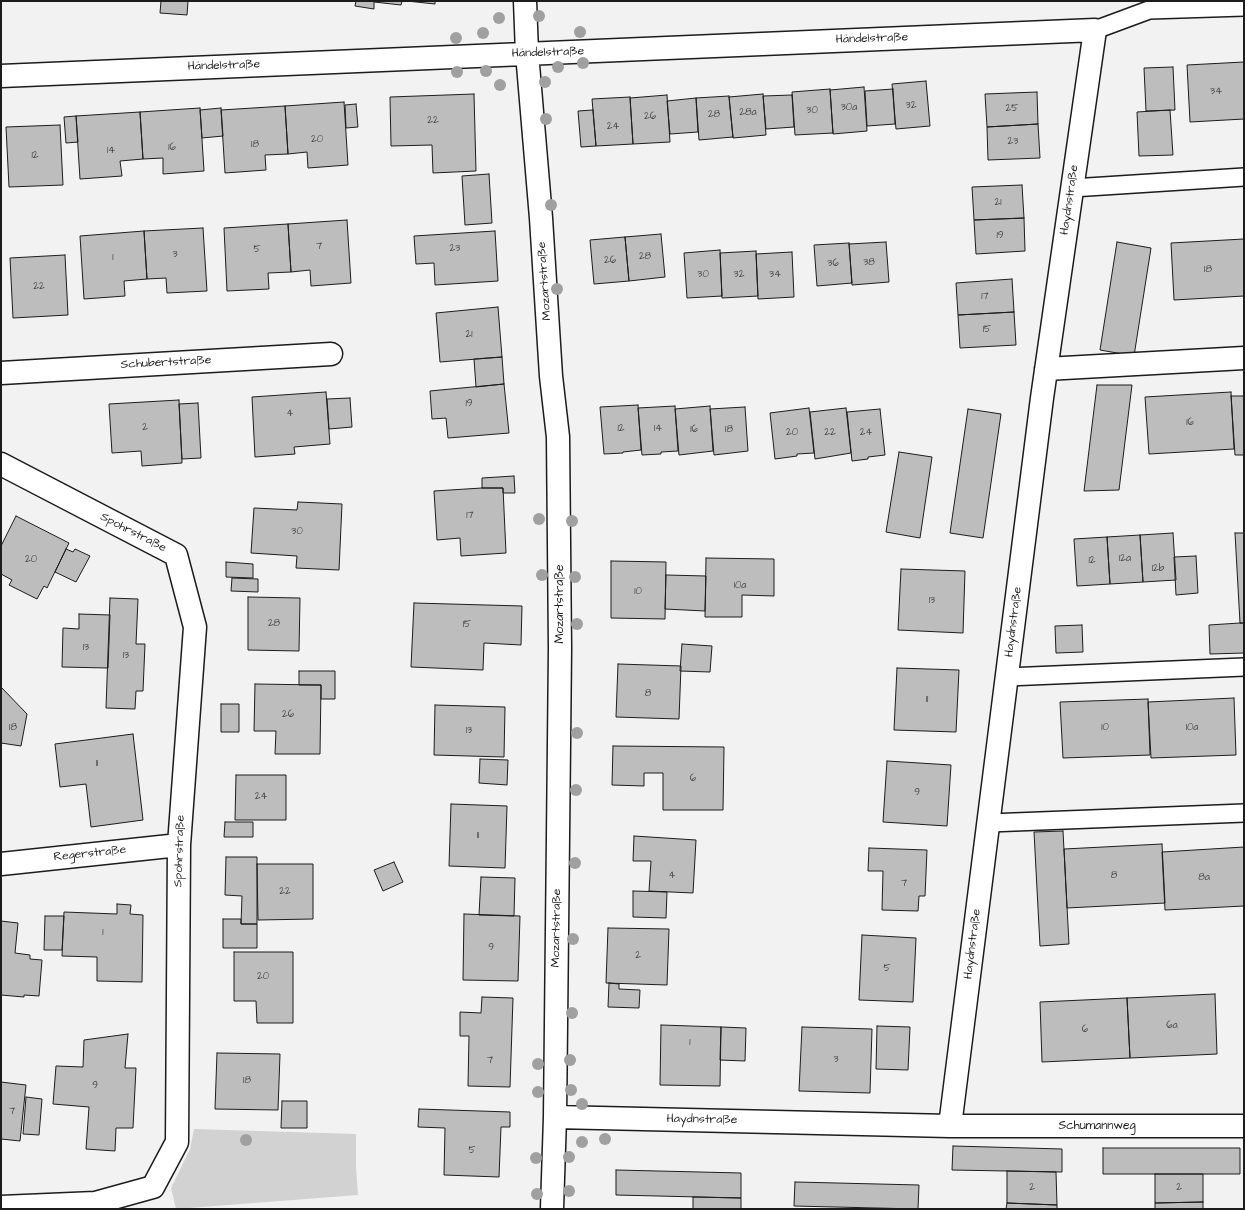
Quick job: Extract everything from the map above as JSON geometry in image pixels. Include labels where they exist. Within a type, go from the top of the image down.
[{"type":"street","name":"Mozartstraße","points":[[525,1],[527,53],[541,218],[551,376],[558,437],[560,650],[555,1117],[552,1209]]},
{"type":"street","name":"Händelstraße","points":[[1,76],[1095,30]]},
{"type":"street","name":"Haydnstraße","points":[[555,1117],[950,1126],[1046,369],[1095,30]]},
{"type":"street","name":"Schubertstraße","points":[[1,373],[331,354]]},
{"type":"street","points":[[1046,369],[1244,358]]},
{"type":"street","name":"Spohrstraße","points":[[1,464],[176,555],[195,627],[179,845],[177,1142],[153,1187],[95,1203],[1,1207]]},
{"type":"street","name":"Regerstraße","points":[[1,864],[179,845]]},
{"type":"street","name":"Schumannweg","points":[[950,1126],[1244,1126]]},
{"type":"lane","points":[[1095,30],[1149,10],[1244,7]]},
{"type":"lane","points":[[1072,188],[1244,177]]},
{"type":"lane","points":[[1007,677],[1244,667]]},
{"type":"lane","points":[[989,823],[1244,813]]},
{"type":"shaded area","points":[[194,1129],[356,1134],[358,1195],[176,1209],[171,1188],[190,1149]]},
{"type":"building","points":[[161,1],[188,1],[187,15],[160,13]]},
{"type":"building","points":[[356,1],[402,1],[401,5],[374,2],[374,9],[355,6]]},
{"type":"building","points":[[407,1],[435,1],[435,4]]},
{"type":"building","points":[[1244,62],[1244,119],[1190,122],[1187,65]]},
{"type":"building","points":[[1173,67],[1175,110],[1146,111],[1144,68]]},
{"type":"building","points":[[926,81],[930,126],[896,129],[892,84]]},
{"type":"building","points":[[864,87],[867,131],[833,134],[830,90]]},
{"type":"building","points":[[830,89],[833,133],[795,135],[792,92]]},
{"type":"building","points":[[893,89],[895,124],[867,126],[865,91]]},
{"type":"building","points":[[1037,92],[1038,124],[987,127],[985,94]]},
{"type":"building","points":[[474,94],[476,171],[433,173],[432,145],[391,146],[390,97]]},
{"type":"building","points":[[763,94],[766,135],[733,138],[729,97]]},
{"type":"building","points":[[667,95],[670,142],[633,144],[630,98]]},
{"type":"building","points":[[792,95],[794,127],[766,129],[763,96]]},
{"type":"building","points":[[729,96],[733,137],[699,140],[696,98]]},
{"type":"building","points":[[630,97],[633,144],[596,146],[592,99]]},
{"type":"building","points":[[696,98],[698,132],[670,134],[667,101]]},
{"type":"building","points":[[344,102],[348,165],[308,168],[307,152],[288,154],[285,106]]},
{"type":"building","points":[[356,104],[358,127],[346,128],[345,105]]},
{"type":"building","points":[[285,106],[288,154],[265,155],[266,170],[225,173],[221,110]]},
{"type":"building","points":[[200,108],[204,171],[163,174],[163,158],[143,159],[140,112]]},
{"type":"building","points":[[221,108],[223,136],[202,138],[200,110]]},
{"type":"building","points":[[593,110],[596,146],[581,147],[578,111]]},
{"type":"building","points":[[1170,110],[1173,155],[1139,156],[1137,112]]},
{"type":"building","points":[[140,112],[143,159],[120,161],[122,176],[80,179],[76,116]]},
{"type":"building","points":[[76,116],[78,142],[66,143],[64,117]]},
{"type":"building","points":[[1038,124],[1040,158],[988,160],[987,127]]},
{"type":"building","points":[[60,125],[63,185],[9,187],[6,127]]},
{"type":"building","points":[[489,174],[492,223],[465,225],[462,176]]},
{"type":"building","points":[[1022,185],[1024,218],[974,220],[972,187]]},
{"type":"building","points":[[1024,218],[1025,251],[976,254],[974,220]]},
{"type":"building","points":[[347,220],[351,283],[311,286],[310,270],[291,272],[288,224]]},
{"type":"building","points":[[288,224],[291,272],[268,273],[269,289],[227,291],[224,228]]},
{"type":"building","points":[[203,228],[207,291],[167,293],[166,278],[147,279],[144,231]]},
{"type":"building","points":[[144,231],[147,279],[124,281],[125,296],[84,299],[80,236]]},
{"type":"building","points":[[495,231],[498,281],[435,285],[434,263],[416,264],[414,236]]},
{"type":"building","points":[[661,234],[665,277],[629,281],[625,237]]},
{"type":"building","points":[[625,237],[629,281],[594,284],[590,240]]},
{"type":"building","points":[[1244,239],[1244,296],[1174,300],[1171,243]]},
{"type":"building","points":[[886,242],[889,282],[852,285],[849,244]]},
{"type":"building","points":[[1117,242],[1151,248],[1134,356],[1100,350]]},
{"type":"building","points":[[849,243],[852,283],[817,286],[814,245]]},
{"type":"building","points":[[720,250],[722,296],[687,298],[684,253]]},
{"type":"building","points":[[756,251],[758,296],[722,298],[720,253]]},
{"type":"building","points":[[792,252],[794,297],[758,299],[756,254]]},
{"type":"building","points":[[65,255],[68,315],[13,318],[10,258]]},
{"type":"building","points":[[1012,279],[1014,312],[958,315],[956,283]]},
{"type":"building","points":[[498,307],[502,357],[440,362],[436,313]]},
{"type":"building","points":[[1014,312],[1016,345],[960,348],[958,315]]},
{"type":"building","points":[[502,357],[504,384],[476,387],[474,359]]},
{"type":"building","points":[[504,384],[509,433],[448,438],[446,418],[432,419],[430,391]]},
{"type":"building","points":[[1097,385],[1132,385],[1119,490],[1084,491]]},
{"type":"building","points":[[326,392],[330,444],[294,447],[295,454],[255,457],[252,397]]},
{"type":"building","points":[[1231,392],[1234,449],[1149,454],[1145,397]]},
{"type":"building","points":[[1231,396],[1244,396],[1244,455],[1235,455]]},
{"type":"building","points":[[350,398],[352,427],[329,429],[327,399]]},
{"type":"building","points":[[179,400],[182,463],[142,466],[141,451],[112,453],[109,404]]},
{"type":"building","points":[[198,403],[201,458],[182,459],[179,404]]},
{"type":"building","points":[[638,405],[641,450],[604,454],[600,407]]},
{"type":"building","points":[[675,406],[678,451],[642,455],[638,408]]},
{"type":"building","points":[[710,406],[713,451],[679,455],[675,409]]},
{"type":"building","points":[[745,407],[748,451],[714,455],[710,409]]},
{"type":"building","points":[[809,408],[814,453],[797,454],[797,456],[775,459],[770,413]]},
{"type":"building","points":[[846,408],[851,453],[815,459],[810,412]]},
{"type":"building","points":[[880,409],[885,455],[852,461],[847,412]]},
{"type":"building","points":[[968,409],[1001,414],[983,538],[950,533]]},
{"type":"building","points":[[899,452],[932,457],[920,538],[886,532]]},
{"type":"building","points":[[514,476],[515,493],[503,493],[503,488],[482,488],[482,478]]},
{"type":"building","points":[[503,488],[506,553],[461,556],[460,538],[437,540],[434,491]]},
{"type":"building","points":[[298,502],[342,504],[339,570],[296,568],[297,556],[251,553],[254,508],[297,510]]},
{"type":"building","points":[[16,516],[69,543],[47,588],[44,586],[37,599],[9,585],[12,580],[1,574],[1,546]]},
{"type":"building","points":[[1173,533],[1176,580],[1143,582],[1140,535]]},
{"type":"building","points":[[1235,533],[1244,533],[1244,623],[1240,623]]},
{"type":"building","points":[[1140,535],[1143,582],[1110,584],[1107,537]]},
{"type":"building","points":[[1107,537],[1110,584],[1077,586],[1074,539]]},
{"type":"building","points":[[66,549],[73,552],[75,549],[90,556],[76,582],[55,572]]},
{"type":"building","points":[[1196,556],[1198,593],[1176,595],[1174,557]]},
{"type":"building","points":[[706,558],[774,559],[774,596],[742,595],[742,617],[705,617]]},
{"type":"building","points":[[611,561],[666,562],[665,619],[611,618]]},
{"type":"building","points":[[226,562],[253,564],[253,578],[226,577]]},
{"type":"building","points":[[901,569],[965,571],[963,633],[898,630]]},
{"type":"building","points":[[666,575],[706,576],[705,611],[665,609]]},
{"type":"building","points":[[232,578],[258,579],[258,592],[231,591]]},
{"type":"building","points":[[248,597],[300,598],[299,651],[248,650]]},
{"type":"building","points":[[110,598],[138,599],[136,644],[145,644],[143,691],[136,691],[135,709],[106,708]]},
{"type":"building","points":[[414,603],[522,606],[521,645],[484,643],[483,670],[411,667]]},
{"type":"building","points":[[79,614],[110,615],[108,668],[62,667],[63,628],[79,629]]},
{"type":"building","points":[[1244,623],[1244,653],[1210,654],[1209,625]]},
{"type":"building","points":[[1082,625],[1083,652],[1056,653],[1055,626]]},
{"type":"building","points":[[682,644],[712,646],[710,672],[680,671]]},
{"type":"building","points":[[618,664],[681,666],[679,719],[616,717]]},
{"type":"building","points":[[897,668],[959,670],[956,732],[894,730]]},
{"type":"building","points":[[299,671],[335,671],[335,699],[321,699],[321,685],[299,685]]},
{"type":"building","points":[[255,684],[321,685],[320,754],[275,754],[276,731],[254,731]]},
{"type":"building","points":[[1,687],[27,714],[21,746],[1,743]]},
{"type":"building","points":[[1234,698],[1236,755],[1151,758],[1148,702]]},
{"type":"building","points":[[1148,699],[1150,755],[1063,758],[1060,702]]},
{"type":"building","points":[[221,704],[239,704],[239,732],[221,732]]},
{"type":"building","points":[[435,705],[505,707],[504,757],[434,755]]},
{"type":"building","points":[[133,734],[143,820],[91,827],[86,784],[60,787],[55,744]]},
{"type":"building","points":[[613,746],[724,747],[723,810],[663,810],[663,773],[644,773],[644,786],[612,785]]},
{"type":"building","points":[[480,759],[508,760],[507,785],[479,783]]},
{"type":"building","points":[[887,761],[951,765],[947,826],[883,822]]},
{"type":"building","points":[[236,775],[286,775],[286,820],[235,820]]},
{"type":"building","points":[[451,804],[507,806],[505,868],[449,866]]},
{"type":"building","points":[[225,822],[253,822],[253,837],[224,837]]},
{"type":"building","points":[[1063,831],[1069,944],[1040,946],[1034,832]]},
{"type":"building","points":[[634,836],[696,840],[693,893],[649,891],[651,861],[633,861]]},
{"type":"building","points":[[1162,844],[1165,903],[1067,908],[1064,849]]},
{"type":"building","points":[[1244,847],[1244,906],[1165,910],[1162,852]]},
{"type":"building","points":[[869,848],[927,850],[925,896],[919,896],[918,911],[882,910],[883,871],[868,871]]},
{"type":"building","points":[[226,857],[257,857],[257,924],[241,924],[242,896],[225,895]]},
{"type":"building","points":[[394,862],[403,882],[383,891],[374,870]]},
{"type":"building","points":[[257,864],[313,864],[313,919],[258,920]]},
{"type":"building","points":[[481,877],[515,878],[514,916],[479,915]]},
{"type":"building","points":[[633,891],[667,892],[666,918],[633,917]]},
{"type":"building","points":[[117,904],[131,905],[130,914],[143,915],[142,982],[97,981],[97,957],[62,956],[64,912],[117,914]]},
{"type":"building","points":[[464,914],[520,916],[518,981],[463,980]]},
{"type":"building","points":[[45,916],[64,916],[62,950],[44,950]]},
{"type":"building","points":[[223,919],[241,919],[241,924],[257,924],[257,948],[223,948]]},
{"type":"building","points":[[1,921],[18,923],[15,953],[30,955],[30,959],[42,960],[39,996],[24,995],[24,997],[1,995]]},
{"type":"building","points":[[608,928],[669,929],[667,985],[606,983]]},
{"type":"building","points":[[862,935],[916,938],[913,1002],[859,1000]]},
{"type":"building","points":[[234,952],[293,952],[293,1023],[257,1023],[256,1001],[234,1001]]},
{"type":"building","points":[[609,983],[619,984],[619,989],[640,990],[639,1008],[608,1007]]},
{"type":"building","points":[[1215,994],[1217,1054],[1130,1058],[1127,998]]},
{"type":"building","points":[[482,997],[513,998],[510,1087],[468,1086],[469,1036],[460,1036],[460,1012],[481,1013]]},
{"type":"building","points":[[1127,998],[1130,1058],[1042,1062],[1040,1002]]},
{"type":"building","points":[[661,1025],[721,1027],[720,1086],[660,1085]]},
{"type":"building","points":[[877,1026],[910,1027],[908,1070],[876,1069]]},
{"type":"building","points":[[721,1027],[746,1028],[745,1061],[720,1060]]},
{"type":"building","points":[[802,1027],[872,1029],[870,1093],[799,1091]]},
{"type":"building","points":[[128,1034],[125,1068],[136,1068],[133,1128],[116,1128],[115,1151],[86,1149],[89,1107],[53,1104],[56,1066],[83,1067],[84,1040]]},
{"type":"building","points":[[217,1053],[280,1054],[278,1110],[215,1109]]},
{"type":"building","points":[[1,1082],[26,1085],[20,1141],[1,1139]]},
{"type":"building","points":[[26,1097],[42,1099],[39,1135],[23,1134]]},
{"type":"building","points":[[282,1101],[307,1101],[307,1128],[281,1128]]},
{"type":"building","points":[[419,1109],[510,1112],[510,1127],[501,1127],[499,1177],[444,1175],[445,1128],[418,1127]]},
{"type":"building","points":[[953,1146],[1062,1149],[1062,1172],[952,1170]]},
{"type":"building","points":[[1103,1148],[1240,1148],[1240,1174],[1103,1174]]},
{"type":"building","points":[[616,1170],[741,1173],[741,1198],[616,1195]]},
{"type":"building","points":[[1007,1171],[1056,1172],[1057,1205],[1007,1203]]},
{"type":"building","points":[[1155,1174],[1203,1174],[1203,1202],[1155,1203]]},
{"type":"building","points":[[795,1182],[919,1185],[918,1209],[794,1206]]},
{"type":"building","points":[[693,1197],[741,1198],[741,1209],[693,1209]]},
{"type":"building","points":[[1203,1202],[1203,1209],[1155,1209],[1155,1203]]},
{"type":"building","points":[[1007,1203],[1057,1205],[1057,1209],[1006,1209]]}]
